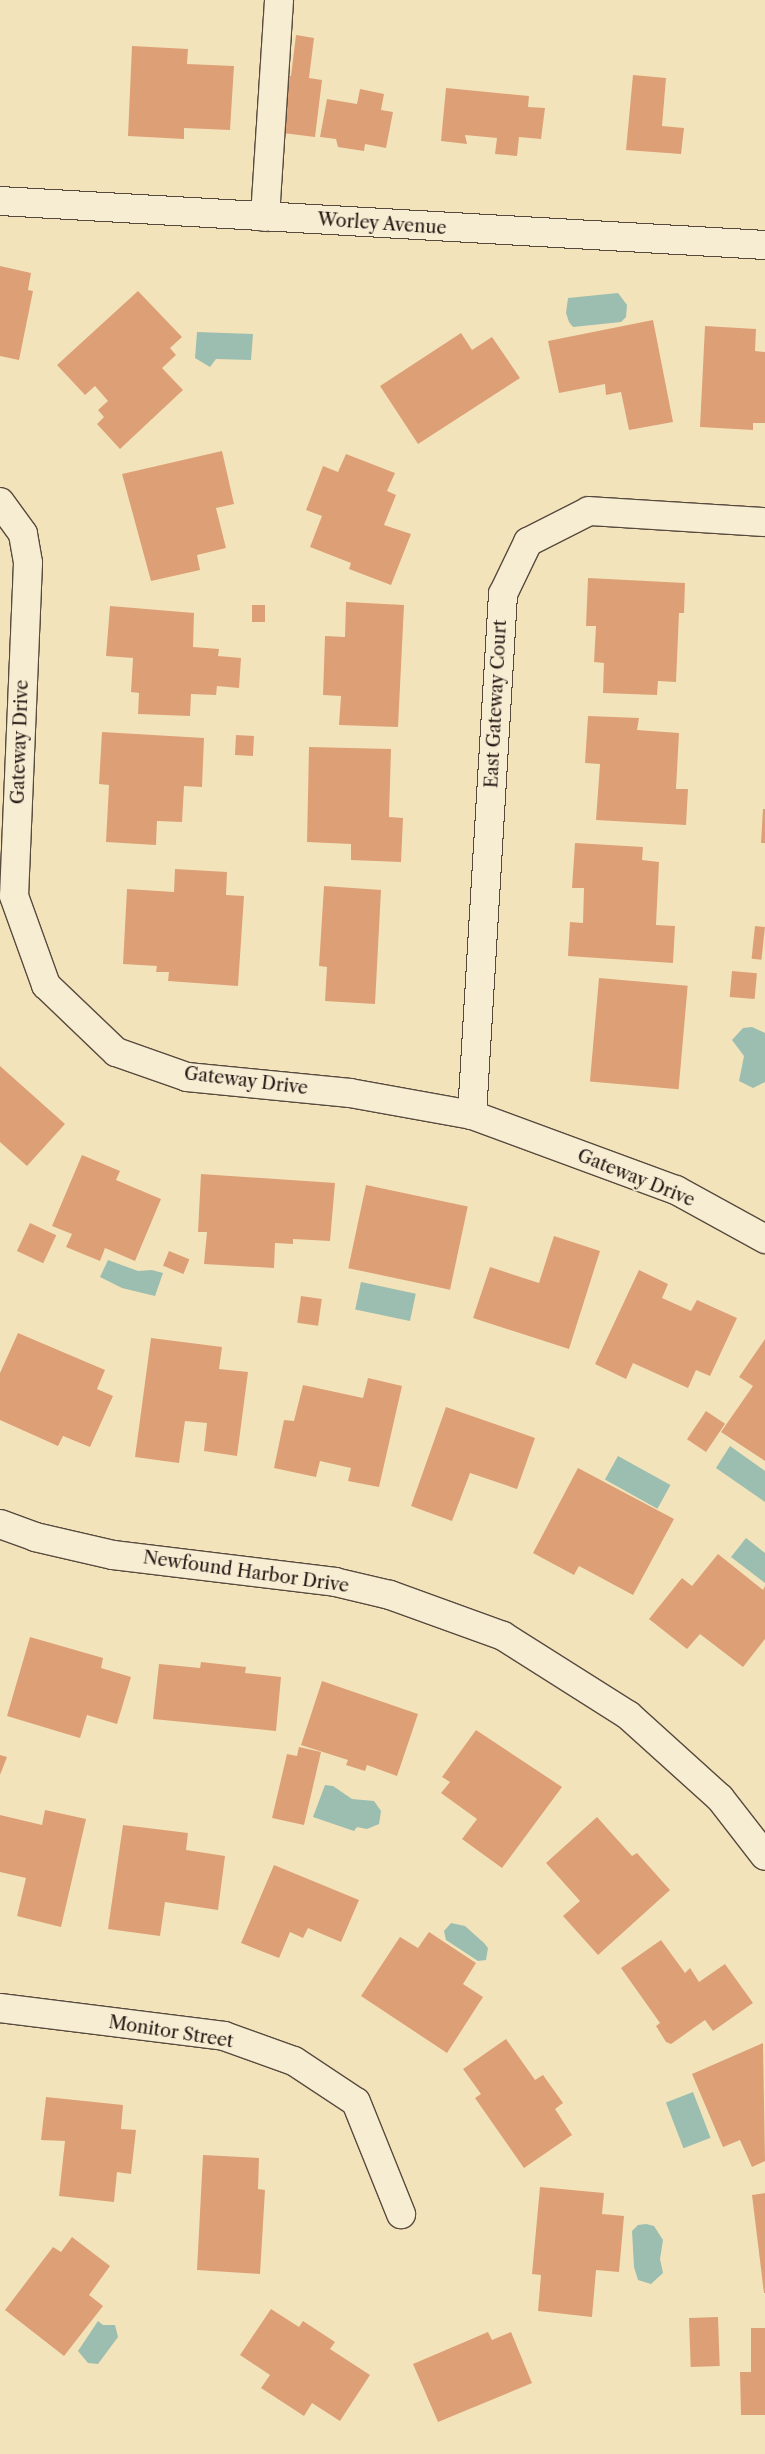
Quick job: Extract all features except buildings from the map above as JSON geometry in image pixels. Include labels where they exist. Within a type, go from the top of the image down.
[{"type":"street","points":[[265,217],[279,0]]},
{"type":"street","name":"Worley Avenue","points":[[0,201],[765,245]]},
{"type":"street","name":"Gateway Drive","points":[[0,502],[23,534],[28,563],[14,896],[46,985],[116,1052],[187,1077],[350,1093],[472,1115],[676,1190],[765,1239]]},
{"type":"street","name":"East Gateway Court","points":[[472,1115],[503,594],[528,542],[589,511],[765,522]]},
{"type":"street","name":"Newfound Harbor Drive","points":[[0,1524],[35,1537],[113,1555],[335,1582],[390,1595],[503,1636],[628,1714],[720,1798],[765,1856]]},
{"type":"street","name":"Monitor Street","points":[[0,2008],[224,2036],[294,2060],[356,2102],[401,2214]]},
{"type":"shaded area","points":[[618,293],[627,305],[626,317],[621,322],[573,327],[569,322],[566,313],[568,298]]},
{"type":"shaded area","points":[[197,332],[253,334],[251,360],[216,359],[210,367],[195,358]]},
{"type":"shaded area","points":[[752,1027],[765,1033],[765,1082],[753,1088],[739,1081],[744,1056],[732,1040],[743,1028]]},
{"type":"shaded area","points":[[108,1260],[138,1271],[152,1270],[163,1273],[155,1296],[122,1288],[100,1277]]},
{"type":"shaded area","points":[[361,1282],[416,1294],[410,1321],[355,1309]]},
{"type":"shaded area","points":[[730,1446],[765,1471],[765,1502],[716,1468]]},
{"type":"shaded area","points":[[618,1456],[670,1485],[657,1509],[605,1480]]},
{"type":"shaded area","points":[[746,1538],[765,1553],[765,1583],[731,1557]]},
{"type":"shaded area","points":[[325,1785],[333,1786],[352,1799],[374,1801],[381,1811],[379,1824],[367,1829],[357,1827],[354,1831],[313,1817]]},
{"type":"shaded area","points":[[451,1923],[465,1926],[484,1943],[488,1948],[486,1960],[478,1961],[446,1940],[444,1931]]},
{"type":"shaded area","points":[[693,2092],[711,2138],[683,2148],[666,2102]]},
{"type":"shaded area","points":[[638,2225],[654,2226],[663,2240],[660,2259],[663,2273],[651,2284],[638,2280],[634,2267],[632,2231]]},
{"type":"shaded area","points":[[98,2321],[103,2325],[115,2325],[118,2337],[98,2364],[88,2363],[78,2351]]}]
